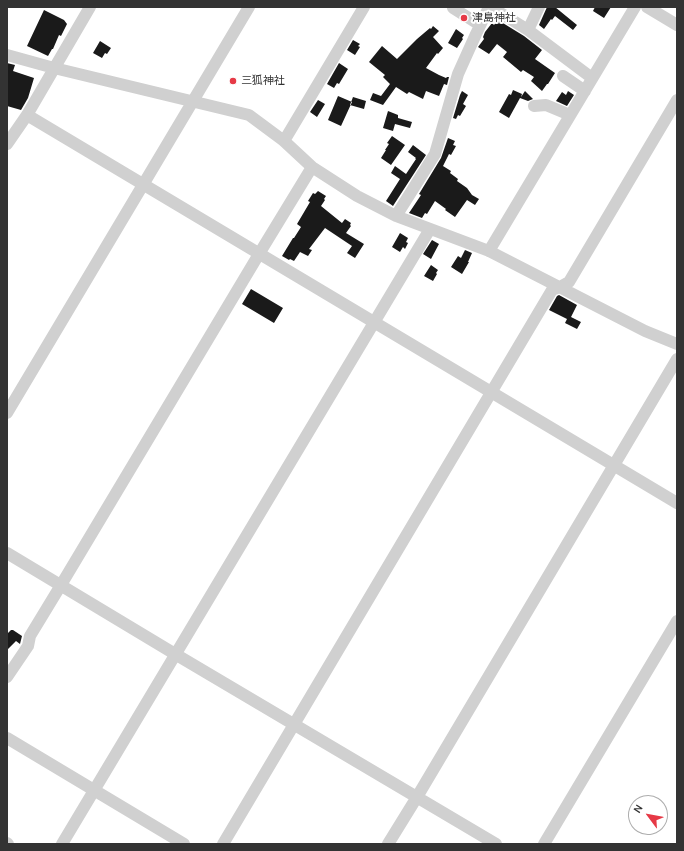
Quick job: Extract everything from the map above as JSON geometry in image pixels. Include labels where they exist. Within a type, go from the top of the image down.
[{"type":"street","points":[[7,144],[27,115],[90,7]]},
{"type":"street","points":[[7,413],[249,7]]},
{"type":"street","points":[[284,141],[364,7]]},
{"type":"street","points":[[396,216],[435,154],[458,74],[480,25],[490,7],[528,30],[592,78]]},
{"type":"street","points":[[528,30],[538,7]]},
{"type":"street","points":[[489,251],[635,7]]},
{"type":"street","points":[[647,7],[677,25]]},
{"type":"street","points":[[454,8],[480,25]]},
{"type":"street","points":[[7,55],[54,68],[249,115],[284,141],[312,168],[357,196],[396,216],[489,251],[677,344]]},
{"type":"street","points":[[563,76],[585,91]]},
{"type":"street","points":[[223,844],[552,290],[569,282],[677,100]]},
{"type":"street","points":[[534,106],[546,105],[570,115]]},
{"type":"street","points":[[27,115],[677,503]]},
{"type":"street","points":[[7,677],[28,646],[30,636],[312,168]]},
{"type":"street","points":[[62,844],[430,229]]},
{"type":"street","points":[[388,844],[677,359]]},
{"type":"street","points":[[7,553],[496,844]]},
{"type":"street","points":[[544,844],[677,621]]},
{"type":"street","points":[[7,738],[184,844]]},
{"type":"building","points":[[547,7],[555,7],[577,25],[573,30],[555,16],[544,29],[539,25]]},
{"type":"building","points":[[595,7],[611,7],[604,18],[593,11]]},
{"type":"building","points":[[44,10],[64,20],[67,24],[61,36],[59,35],[48,56],[27,46]]},
{"type":"building","points":[[498,20],[524,36],[542,50],[535,59],[555,73],[542,91],[531,81],[534,77],[523,70],[521,72],[503,57],[507,52],[497,44],[489,54],[478,47],[484,39],[483,37],[485,32],[492,23],[494,25]]},
{"type":"building","points":[[433,26],[439,31],[433,37],[443,48],[438,54],[437,53],[426,68],[446,78],[449,77],[447,85],[444,84],[439,96],[426,91],[423,99],[409,92],[407,94],[396,87],[383,105],[370,100],[373,93],[381,96],[390,84],[383,77],[385,75],[369,62],[382,46],[397,59],[417,39]]},
{"type":"building","points":[[456,29],[464,35],[457,48],[448,43]]},
{"type":"building","points":[[353,40],[360,44],[358,46],[360,47],[355,55],[347,50]]},
{"type":"building","points":[[100,41],[111,48],[102,58],[93,53]]},
{"type":"building","points":[[7,63],[15,65],[13,71],[34,78],[28,98],[21,110],[7,106]]},
{"type":"building","points":[[339,63],[348,69],[339,84],[337,83],[334,88],[327,84]]},
{"type":"building","points":[[513,90],[522,94],[521,97],[525,91],[533,99],[528,101],[520,98],[509,118],[499,112],[509,94],[511,95]]},
{"type":"building","points":[[462,91],[468,95],[463,104],[466,106],[460,116],[458,115],[456,119],[453,118]]},
{"type":"building","points":[[568,91],[574,95],[567,106],[556,101],[562,92],[566,95]]},
{"type":"building","points":[[338,96],[352,102],[341,126],[328,120]]},
{"type":"building","points":[[353,97],[366,101],[364,109],[350,105]]},
{"type":"building","points":[[318,100],[325,104],[317,117],[310,112]]},
{"type":"building","points":[[388,111],[398,115],[398,118],[412,122],[410,128],[395,124],[393,131],[383,128]]},
{"type":"building","points":[[392,136],[405,145],[391,165],[381,158],[389,144],[387,143]]},
{"type":"building","points":[[448,138],[455,141],[453,145],[456,146],[451,155],[449,154],[443,166],[451,171],[450,173],[458,179],[457,181],[467,188],[472,195],[479,199],[475,205],[467,200],[455,217],[435,201],[427,214],[425,213],[422,218],[409,213],[421,195],[419,194],[441,158]]},
{"type":"building","points":[[413,145],[426,155],[393,206],[386,201],[400,179],[391,173],[395,166],[406,174],[416,159],[408,152]]},
{"type":"building","points":[[318,191],[326,196],[321,206],[342,223],[345,219],[351,223],[351,226],[346,233],[364,244],[355,258],[347,253],[352,246],[325,228],[309,249],[312,250],[308,256],[300,252],[294,261],[282,256],[301,227],[297,224],[310,202],[308,201],[313,193],[315,194]]},
{"type":"building","points":[[400,233],[408,238],[406,242],[408,243],[405,249],[403,247],[400,252],[392,247]]},
{"type":"building","points":[[432,240],[439,244],[431,259],[423,254]]},
{"type":"building","points":[[465,250],[472,253],[462,274],[451,267],[458,256],[461,258]]},
{"type":"building","points":[[431,265],[438,270],[433,281],[424,276]]},
{"type":"building","points":[[251,289],[283,308],[274,323],[242,304]]},
{"type":"building","points":[[559,295],[577,305],[571,317],[581,322],[577,329],[565,323],[567,319],[549,310]]},
{"type":"building","points":[[11,630],[22,636],[20,644],[16,641],[7,650],[7,634]]},
{"type":"place","name":"津島神社","points":[[464,18]]},
{"type":"place","name":"三狐神社","points":[[233,81]]}]
